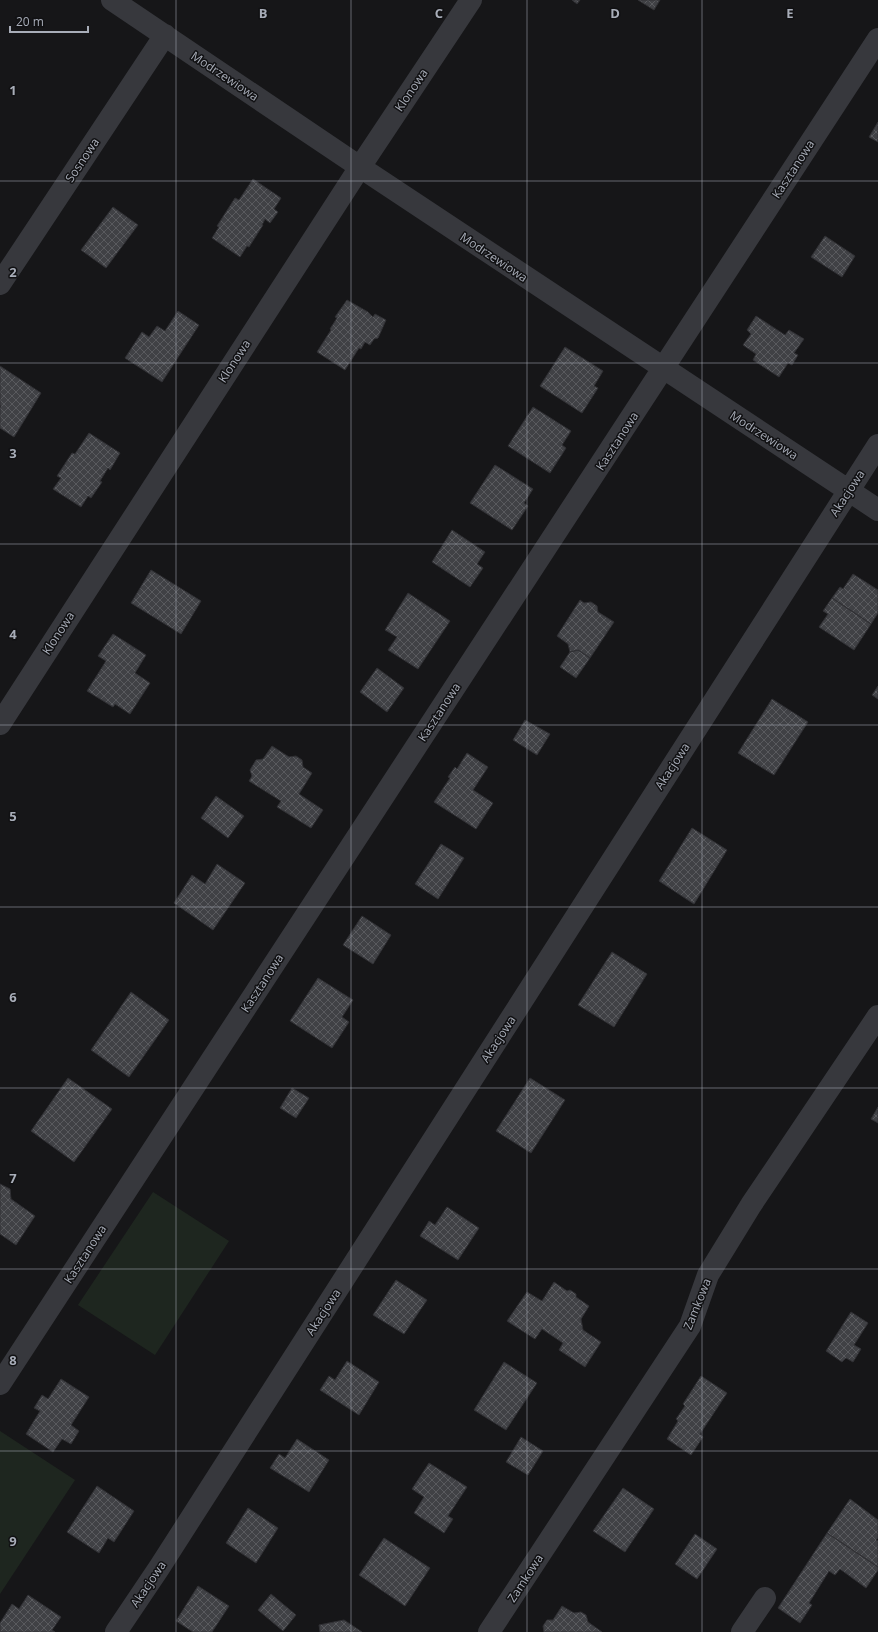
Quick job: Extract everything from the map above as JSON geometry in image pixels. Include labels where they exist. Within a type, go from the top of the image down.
[{"type":"street","name":"Modrzewiowa","points":[[112,0],[360,168],[878,510]]},
{"type":"street","name":"Klonowa","points":[[0,724],[360,168],[471,0]]},
{"type":"street","name":"Sosnowa","points":[[0,284],[165,35]]},
{"type":"street","name":"Kasztanowa","points":[[0,1384],[878,39]]},
{"type":"street","name":"Akacjowa","points":[[116,1632],[159,1568],[878,445]]},
{"type":"street","name":"Zamkowa","points":[[489,1632],[690,1326],[708,1276],[747,1211],[878,1016]]},
{"type":"street","points":[[742,1632],[765,1598]]},
{"type":"shaded area","points":[[153,1192],[229,1241],[155,1355],[78,1305]]},
{"type":"shaded area","points":[[0,1431],[75,1480],[0,1594]]},
{"type":"building","points":[[572,0],[580,0],[577,4]]},
{"type":"building","points":[[638,0],[660,0],[654,10]]},
{"type":"building","points":[[878,122],[878,142],[869,137]]},
{"type":"building","points":[[253,179],[281,198],[274,209],[278,212],[270,223],[265,219],[263,225],[249,247],[247,246],[240,257],[212,238],[219,227],[217,226],[235,198],[239,200]]},
{"type":"building","points":[[113,207],[138,225],[106,268],[81,250]]},
{"type":"building","points":[[825,236],[855,256],[842,277],[811,257]]},
{"type":"building","points":[[347,300],[368,312],[373,317],[375,314],[386,320],[378,338],[374,339],[370,345],[365,342],[361,349],[359,348],[345,370],[317,352],[331,330],[330,329],[337,318],[335,317]]},
{"type":"building","points":[[178,311],[199,325],[162,382],[125,358],[142,332],[149,337],[157,326],[165,331]]},
{"type":"building","points":[[756,316],[785,335],[789,330],[804,339],[794,353],[798,355],[792,365],[788,363],[779,377],[753,360],[756,354],[743,345],[751,334],[747,330]]},
{"type":"building","points":[[565,347],[603,371],[594,386],[598,388],[582,413],[540,386]]},
{"type":"building","points":[[0,366],[41,393],[14,437],[0,428]]},
{"type":"building","points":[[533,407],[571,431],[562,445],[566,448],[550,473],[508,446]]},
{"type":"building","points":[[89,433],[120,453],[110,470],[108,468],[100,481],[102,482],[91,498],[88,496],[81,507],[53,489],[61,478],[57,476],[72,453],[75,454]]},
{"type":"building","points":[[495,465],[533,489],[524,503],[528,506],[512,530],[470,503]]},
{"type":"building","points":[[452,530],[485,552],[477,564],[483,568],[470,587],[432,562]]},
{"type":"building","points":[[151,570],[201,601],[181,634],[131,603]]},
{"type":"building","points":[[853,574],[878,590],[878,613],[871,624],[832,598],[840,587],[843,589]]},
{"type":"building","points":[[408,593],[450,621],[418,669],[388,650],[397,637],[385,630]]},
{"type":"building","points":[[832,598],[871,624],[854,650],[819,627],[828,614],[823,611]]},
{"type":"building","points":[[580,600],[584,603],[591,602],[597,606],[598,612],[614,622],[590,658],[578,650],[570,652],[568,644],[557,636]]},
{"type":"building","points":[[113,634],[146,655],[135,673],[150,683],[130,714],[115,704],[113,707],[87,691],[106,661],[98,656]]},
{"type":"building","points":[[578,650],[590,658],[576,678],[560,667],[570,652]]},
{"type":"building","points":[[377,668],[404,688],[387,712],[360,692]]},
{"type":"building","points":[[878,686],[878,699],[872,695]]},
{"type":"building","points":[[772,699],[808,722],[774,775],[738,753]]},
{"type":"building","points":[[525,720],[550,734],[537,755],[513,740]]},
{"type":"building","points":[[272,746],[289,757],[296,756],[302,760],[303,767],[312,773],[299,794],[323,810],[311,828],[277,807],[281,801],[249,781],[252,776],[250,770],[256,760],[263,759]]},
{"type":"building","points":[[467,753],[488,767],[473,790],[493,803],[476,829],[434,802],[450,778],[448,777],[455,767],[457,769]]},
{"type":"building","points":[[216,796],[244,816],[228,838],[201,818]]},
{"type":"building","points":[[692,828],[727,850],[694,904],[659,881]]},
{"type":"building","points":[[441,844],[464,858],[438,899],[415,884]]},
{"type":"building","points":[[217,864],[245,883],[213,930],[174,903],[192,875],[205,884]]},
{"type":"building","points":[[362,916],[391,935],[373,964],[343,945]]},
{"type":"building","points":[[612,952],[647,974],[614,1027],[578,1005]]},
{"type":"building","points":[[318,978],[353,1000],[342,1017],[349,1022],[332,1048],[290,1021]]},
{"type":"building","points":[[131,992],[169,1020],[129,1077],[91,1050]]},
{"type":"building","points":[[68,1078],[112,1109],[74,1162],[31,1131]]},
{"type":"building","points":[[530,1078],[565,1100],[531,1153],[496,1131]]},
{"type":"building","points":[[292,1088],[309,1098],[296,1118],[280,1108]]},
{"type":"building","points":[[878,1107],[878,1123],[871,1119]]},
{"type":"building","points":[[0,1184],[10,1189],[11,1199],[35,1216],[16,1245],[0,1234]]},
{"type":"building","points":[[447,1207],[479,1228],[458,1260],[420,1236],[429,1221],[435,1225]]},
{"type":"building","points":[[396,1280],[427,1300],[404,1334],[373,1315]]},
{"type":"building","points":[[554,1282],[567,1291],[570,1290],[576,1294],[576,1297],[589,1306],[581,1319],[583,1330],[601,1342],[585,1367],[559,1350],[563,1343],[542,1329],[535,1339],[507,1321],[527,1292],[542,1301]]},
{"type":"building","points":[[851,1312],[868,1323],[854,1345],[861,1349],[853,1362],[846,1358],[842,1362],[826,1351]]},
{"type":"building","points":[[347,1361],[379,1382],[359,1415],[320,1390],[329,1376],[335,1380]]},
{"type":"building","points":[[504,1362],[537,1383],[506,1430],[474,1410]]},
{"type":"building","points":[[701,1376],[727,1393],[700,1434],[703,1437],[691,1455],[667,1439],[678,1421],[676,1419],[685,1406],[683,1404]]},
{"type":"building","points":[[61,1379],[89,1397],[71,1425],[79,1431],[71,1444],[62,1439],[53,1452],[26,1434],[40,1411],[34,1408],[42,1395],[48,1399]]},
{"type":"building","points":[[521,1437],[543,1451],[528,1475],[506,1462]]},
{"type":"building","points":[[297,1439],[329,1460],[309,1492],[270,1468],[279,1454],[285,1458]]},
{"type":"building","points":[[429,1463],[467,1487],[448,1516],[453,1519],[444,1533],[414,1513],[424,1497],[412,1489]]},
{"type":"building","points":[[97,1486],[134,1511],[114,1542],[108,1538],[99,1553],[67,1532]]},
{"type":"building","points":[[623,1488],[654,1509],[625,1552],[593,1531]]},
{"type":"building","points":[[850,1499],[878,1520],[878,1538],[876,1540],[878,1541],[878,1567],[827,1533]]},
{"type":"building","points":[[248,1508],[278,1528],[256,1563],[226,1543]]},
{"type":"building","points":[[827,1533],[878,1567],[878,1570],[866,1588],[840,1569],[835,1575],[829,1571],[809,1603],[812,1605],[800,1623],[778,1608]]},
{"type":"building","points":[[695,1534],[717,1549],[697,1579],[675,1564]]},
{"type":"building","points":[[384,1538],[430,1568],[405,1606],[359,1575]]},
{"type":"building","points":[[198,1586],[229,1606],[212,1632],[193,1632],[176,1621]]},
{"type":"building","points":[[271,1594],[296,1615],[283,1631],[258,1610]]},
{"type":"building","points":[[28,1595],[61,1617],[52,1630],[55,1632],[0,1632],[0,1623],[12,1604],[19,1609]]},
{"type":"building","points":[[562,1606],[574,1613],[581,1612],[586,1615],[588,1622],[602,1632],[544,1632],[543,1626],[547,1620],[553,1620]]},
{"type":"building","points":[[344,1620],[362,1632],[320,1632],[319,1625]]}]
